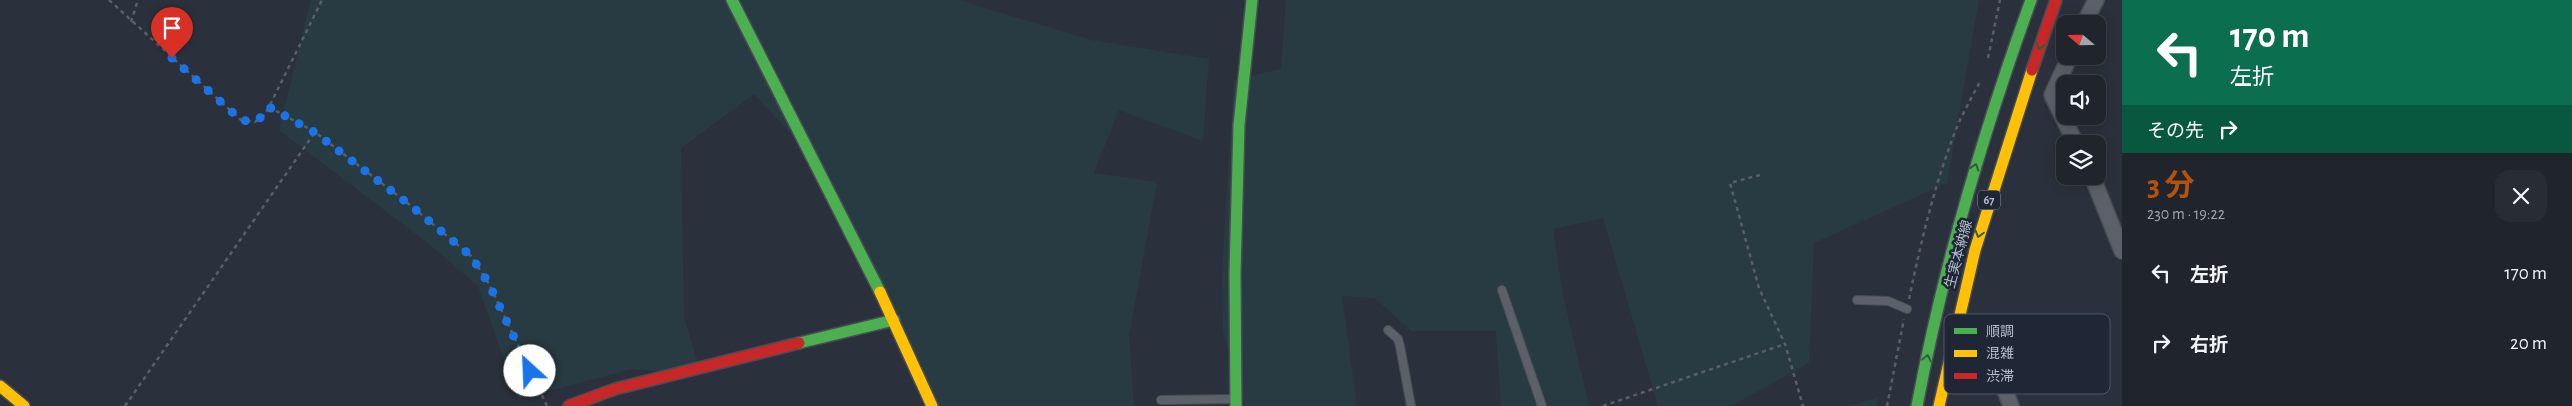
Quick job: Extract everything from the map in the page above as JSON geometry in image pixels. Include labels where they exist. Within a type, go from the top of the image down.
[{"type":"street","points":[[732,0],[894,320],[932,406]]},
{"type":"street","points":[[1236,402],[1239,125],[1252,0]]},
{"type":"street","name":"生実本納線","points":[[1917,406],[1960,216],[2010,59],[2032,0]]},
{"type":"street","name":"生実本納線","points":[[1959,314],[1981,226],[2001,160],[2056,0]]},
{"type":"street","points":[[2088,15],[2096,0]]},
{"type":"street","points":[[2066,65],[2052,95],[2072,135]]},
{"type":"street","points":[[2096,185],[2122,251]]},
{"type":"street","points":[[569,406],[615,389],[894,320]]},
{"type":"street","name":"生実本納線","points":[[1939,406],[1944,383]]},
{"type":"street","points":[[0,386],[24,406]]},
{"type":"street","points":[[2006,394],[2011,406]]},
{"type":"lane","points":[[1502,290],[1542,406]]},
{"type":"lane","points":[[1857,300],[1888,301],[1906,309]]},
{"type":"lane","points":[[1388,330],[1398,339],[1410,406]]},
{"type":"lane","points":[[1161,400],[1236,402]]},
{"type":"path","points":[[109,0],[241,120],[254,122],[264,115],[269,107],[322,0]]},
{"type":"path","points":[[131,22],[138,0]]},
{"type":"path","points":[[1988,61],[2000,0]]},
{"type":"path","points":[[1887,406],[1922,235],[1956,130],[1982,78]]},
{"type":"path","points":[[269,107],[314,132],[410,205],[471,256],[489,284],[547,406]]},
{"type":"path","points":[[125,406],[314,132]]},
{"type":"path","points":[[1760,175],[1730,183],[1759,288],[1785,344],[1803,406]]},
{"type":"path","points":[[1603,406],[1785,344]]},
{"type":"shaded area","points":[[311,0],[959,0],[1091,40],[1209,59],[1203,141],[1119,110],[1094,173],[1157,182],[1129,337],[1134,406],[933,406],[829,174],[754,94],[681,148],[684,317],[701,375],[632,369],[518,399],[478,286],[429,244],[279,130]]},
{"type":"shaded area","points":[[1286,0],[1979,0],[1947,183],[1814,243],[1809,363],[1731,406],[1658,406],[1603,218],[1553,229],[1563,295],[1589,406],[1501,406],[1496,331],[1411,331],[1375,298],[1342,296],[1357,406],[1245,406],[1223,330],[1222,275],[1234,80],[1281,69]]},
{"type":"shaded area","points":[[1879,397],[1877,406],[1849,406]]},
{"type":"traffic: fast","points":[[732,0],[880,292]]},
{"type":"traffic: fast","points":[[1236,406],[1235,274],[1239,125],[1252,0]]},
{"type":"traffic: fast","points":[[1917,406],[1939,303],[1966,201],[2013,50],[2031,0]]},
{"type":"traffic: fast","points":[[799,343],[894,320]]},
{"type":"traffic: slow","points":[[1960,314],[1975,250],[2032,70]]},
{"type":"traffic: slow","points":[[880,292],[932,406]]},
{"type":"traffic: slow","points":[[1939,406],[1944,384]]},
{"type":"traffic: slow","points":[[0,386],[24,406]]},
{"type":"traffic: jam","points":[[2032,70],[2056,0]]},
{"type":"traffic: jam","points":[[569,406],[615,389],[799,343]]},
{"type":"route","points":[[172,58],[241,120],[254,122],[264,115],[269,107],[314,132],[410,205],[471,256],[489,284],[530,371]]}]
